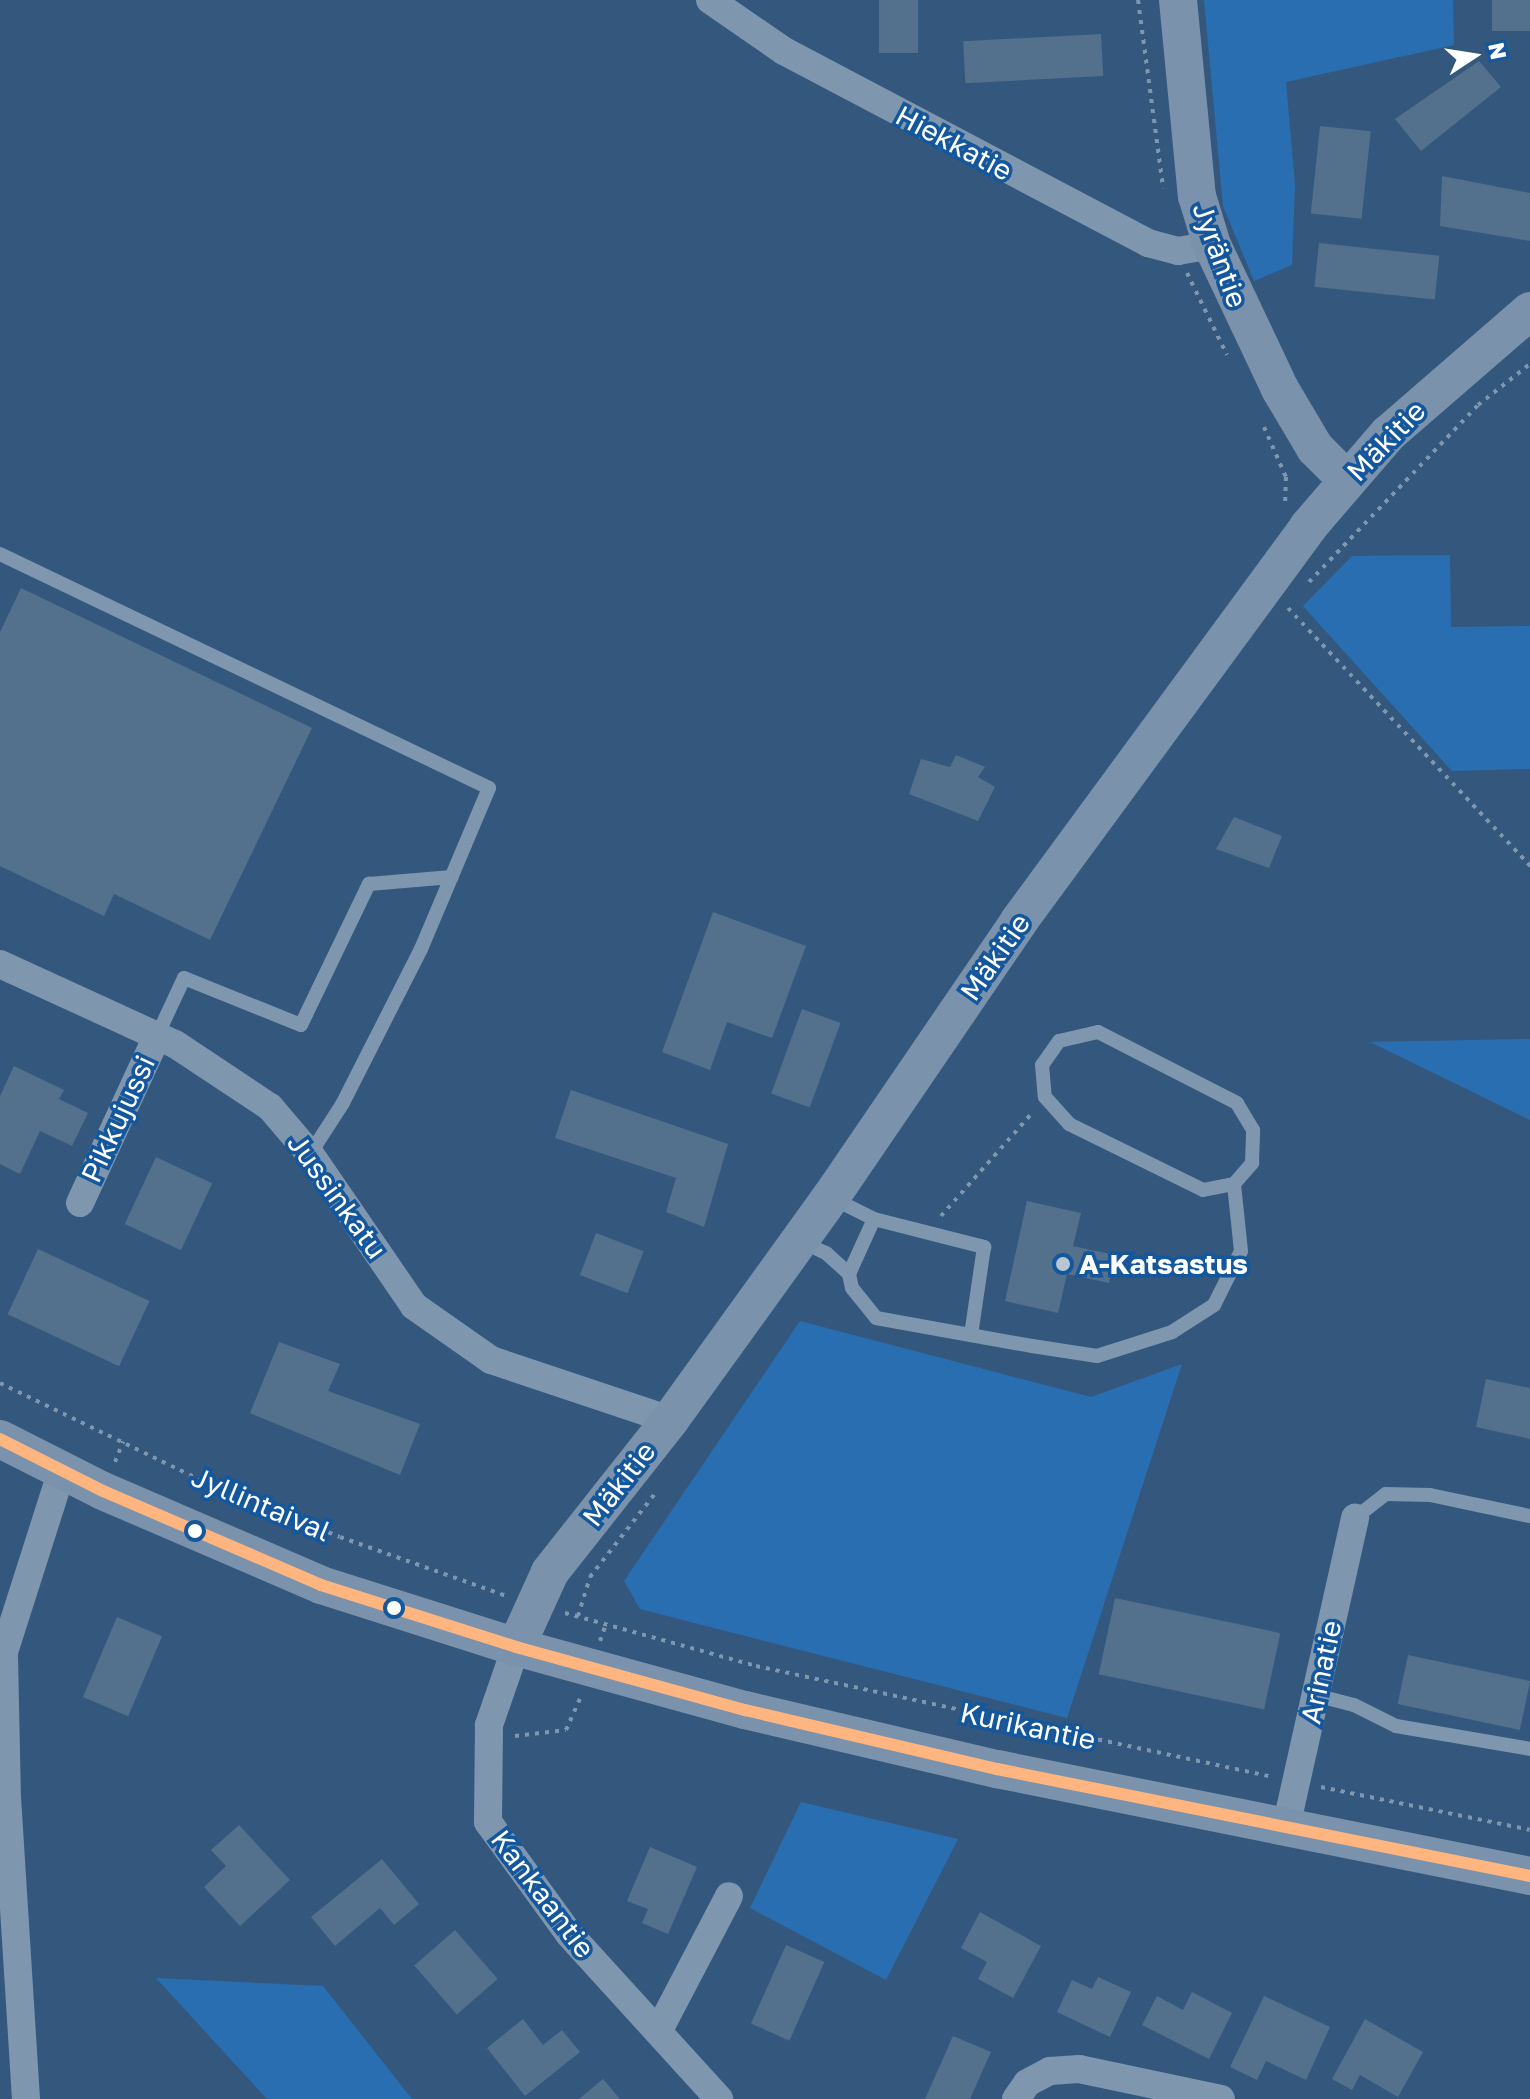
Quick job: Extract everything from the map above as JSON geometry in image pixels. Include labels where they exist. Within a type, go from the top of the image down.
[{"type":"street","name":"Hiekkatie","points":[[710,0],[784,51],[1148,243],[1178,251],[1212,245]]},
{"type":"street","name":"Jyräntie","points":[[1178,0],[1197,196],[1212,245],[1280,389],[1315,448],[1347,480]]},
{"type":"street","name":"Mäkitie","points":[[516,1647],[531,1606],[550,1572],[670,1420],[831,1197],[1019,921],[1347,480],[1454,372],[1530,311]]},
{"type":"street","name":"Jussinkatu","points":[[0,964],[157,1036],[270,1107],[310,1154],[414,1306],[491,1360],[670,1420]]},
{"type":"street","name":"Pikkujussi","points":[[80,1203],[157,1036]]},
{"type":"street","name":"Jyllintaival","points":[[0,1439],[62,1470],[321,1585],[516,1647]]},
{"type":"street","points":[[26,2099],[7,1800],[4,1652],[62,1470]]},
{"type":"street","name":"Arinatie","points":[[1286,1827],[1355,1518]]},
{"type":"street","name":"Kurikantie","points":[[516,1647],[997,1769],[1530,1876]]},
{"type":"street","name":"Kankaantie","points":[[516,1647],[488,1734],[488,1822],[569,1934],[719,2099]]},
{"type":"street","points":[[659,2030],[729,1896]]},
{"type":"street","points":[[1016,2099],[1027,2083],[1050,2071],[1079,2069],[1221,2099]]},
{"type":"lane","points":[[0,554],[489,788],[452,877],[357,1075],[310,1154]]},
{"type":"lane","points":[[157,1036],[184,978],[301,1025],[369,884],[452,877]]},
{"type":"lane","points":[[1098,1032],[1237,1103],[1253,1130],[1252,1163],[1234,1184],[1203,1190],[1069,1124],[1045,1097],[1042,1065],[1059,1041],[1098,1032]]},
{"type":"lane","points":[[800,1240],[826,1253],[849,1274],[852,1288],[876,1318],[1097,1356],[1172,1332],[1214,1305],[1241,1251],[1234,1184]]},
{"type":"lane","points":[[831,1197],[874,1219],[984,1247],[971,1335]]},
{"type":"lane","points":[[849,1274],[874,1219]]},
{"type":"lane","points":[[1355,1518],[1386,1494],[1430,1495],[1530,1516]]},
{"type":"lane","points":[[1315,1695],[1354,1705],[1396,1726],[1530,1749]]},
{"type":"path","points":[[1339,549],[1478,405],[1530,364]]},
{"type":"path","points":[[1287,607],[1530,866]]},
{"type":"path","points":[[926,1232],[1045,1097]]},
{"type":"path","name":"Jyllintaival","points":[[0,1383],[199,1479],[340,1537],[531,1606]]},
{"type":"path","name":"Kurikantie","points":[[531,1606],[770,1670],[1530,1830]]},
{"type":"path","points":[[488,1734],[556,1735],[566,1730],[606,1624]]},
{"type":"shaded area","points":[[1204,0],[1453,0],[1454,45],[1286,82],[1295,185],[1292,265],[1254,281],[1223,206]]},
{"type":"shaded area","points":[[1450,555],[1451,627],[1530,626],[1530,769],[1452,771],[1303,606],[1352,556]]},
{"type":"shaded area","points":[[1530,1039],[1530,1120],[1370,1042]]},
{"type":"shaded area","points":[[800,1321],[1091,1397],[1182,1364],[1067,1718],[640,1609],[624,1581]]},
{"type":"shaded area","points":[[801,1802],[958,1839],[886,1980],[750,1908]]},
{"type":"shaded area","points":[[156,1978],[323,1986],[412,2099],[267,2099]]},
{"type":"building","points":[[879,0],[918,0],[918,53],[879,53]]},
{"type":"building","points":[[1492,0],[1530,0],[1530,31],[1492,31]]},
{"type":"building","points":[[1101,34],[1103,76],[965,83],[963,41]]},
{"type":"building","points":[[1479,61],[1501,87],[1421,151],[1395,119]]},
{"type":"building","points":[[1320,126],[1371,131],[1362,219],[1311,214]]},
{"type":"building","points":[[1442,176],[1530,193],[1530,241],[1440,226]]},
{"type":"building","points":[[1319,243],[1439,256],[1435,299],[1314,287]]},
{"type":"building","points":[[21,588],[312,728],[210,940],[114,894],[104,916],[0,866],[0,632]]},
{"type":"building","points":[[956,755],[985,767],[978,777],[995,787],[978,821],[909,794],[921,759],[950,767]]},
{"type":"building","points":[[1234,817],[1282,836],[1269,868],[1216,849]]},
{"type":"building","points":[[713,912],[806,946],[772,1038],[727,1022],[710,1070],[662,1052]]},
{"type":"building","points":[[802,1009],[841,1023],[810,1108],[771,1094]]},
{"type":"building","points":[[14,1066],[64,1090],[59,1099],[88,1113],[72,1146],[40,1131],[20,1174],[0,1164],[0,1096]]},
{"type":"building","points":[[571,1090],[728,1144],[704,1227],[666,1212],[676,1178],[555,1138]]},
{"type":"building","points":[[156,1157],[212,1183],[181,1250],[125,1224]]},
{"type":"building","name":"A-Katsastus","points":[[1027,1201],[1081,1213],[1073,1246],[1115,1255],[1109,1283],[1067,1274],[1058,1313],[1005,1301]]},
{"type":"building","points":[[596,1233],[644,1251],[627,1293],[580,1275]]},
{"type":"building","points":[[38,1249],[149,1301],[119,1366],[8,1314]]},
{"type":"building","points":[[279,1342],[340,1364],[328,1391],[420,1424],[400,1475],[250,1413]]},
{"type":"building","points":[[1486,1379],[1530,1388],[1530,1439],[1476,1427]]},
{"type":"building","points":[[1115,1598],[1280,1633],[1264,1709],[1099,1674]]},
{"type":"building","points":[[117,1617],[162,1636],[128,1716],[83,1697]]},
{"type":"building","points":[[1408,1655],[1530,1681],[1520,1730],[1398,1704]]},
{"type":"building","points":[[239,1825],[290,1880],[240,1926],[204,1887],[226,1866],[211,1850]]},
{"type":"building","points":[[650,1847],[697,1867],[668,1934],[642,1923],[648,1909],[627,1901]]},
{"type":"building","points":[[382,1859],[419,1904],[394,1925],[380,1908],[335,1946],[311,1917]]},
{"type":"building","points":[[980,1912],[1041,1946],[1013,1998],[978,1979],[987,1962],[961,1948]]},
{"type":"building","points":[[455,1930],[498,1979],[457,2014],[414,1965]]},
{"type":"building","points":[[786,1945],[824,1962],[789,2041],[751,2024]]},
{"type":"building","points":[[1098,1977],[1131,1992],[1110,2037],[1057,2012],[1072,1980],[1092,1989]]},
{"type":"building","points":[[1192,1992],[1232,2013],[1209,2059],[1142,2025],[1157,1996],[1183,2010]]},
{"type":"building","points":[[1264,1996],[1330,2027],[1306,2080],[1266,2061],[1257,2080],[1230,2067]]},
{"type":"building","points":[[523,2019],[543,2045],[562,2030],[580,2052],[525,2096],[487,2048]]},
{"type":"building","points":[[1365,2019],[1423,2052],[1398,2097],[1360,2075],[1352,2090],[1332,2079]]},
{"type":"building","points":[[953,2036],[991,2052],[970,2099],[925,2099]]},
{"type":"building","points":[[603,2079],[620,2099],[579,2099]]},
{"type":"transit line","points":[[0,1439],[103,1491],[321,1585],[516,1647],[745,1710],[997,1769],[1530,1876]]},
{"type":"place","name":"A-Katsastus","points":[[1063,1264]]}]
